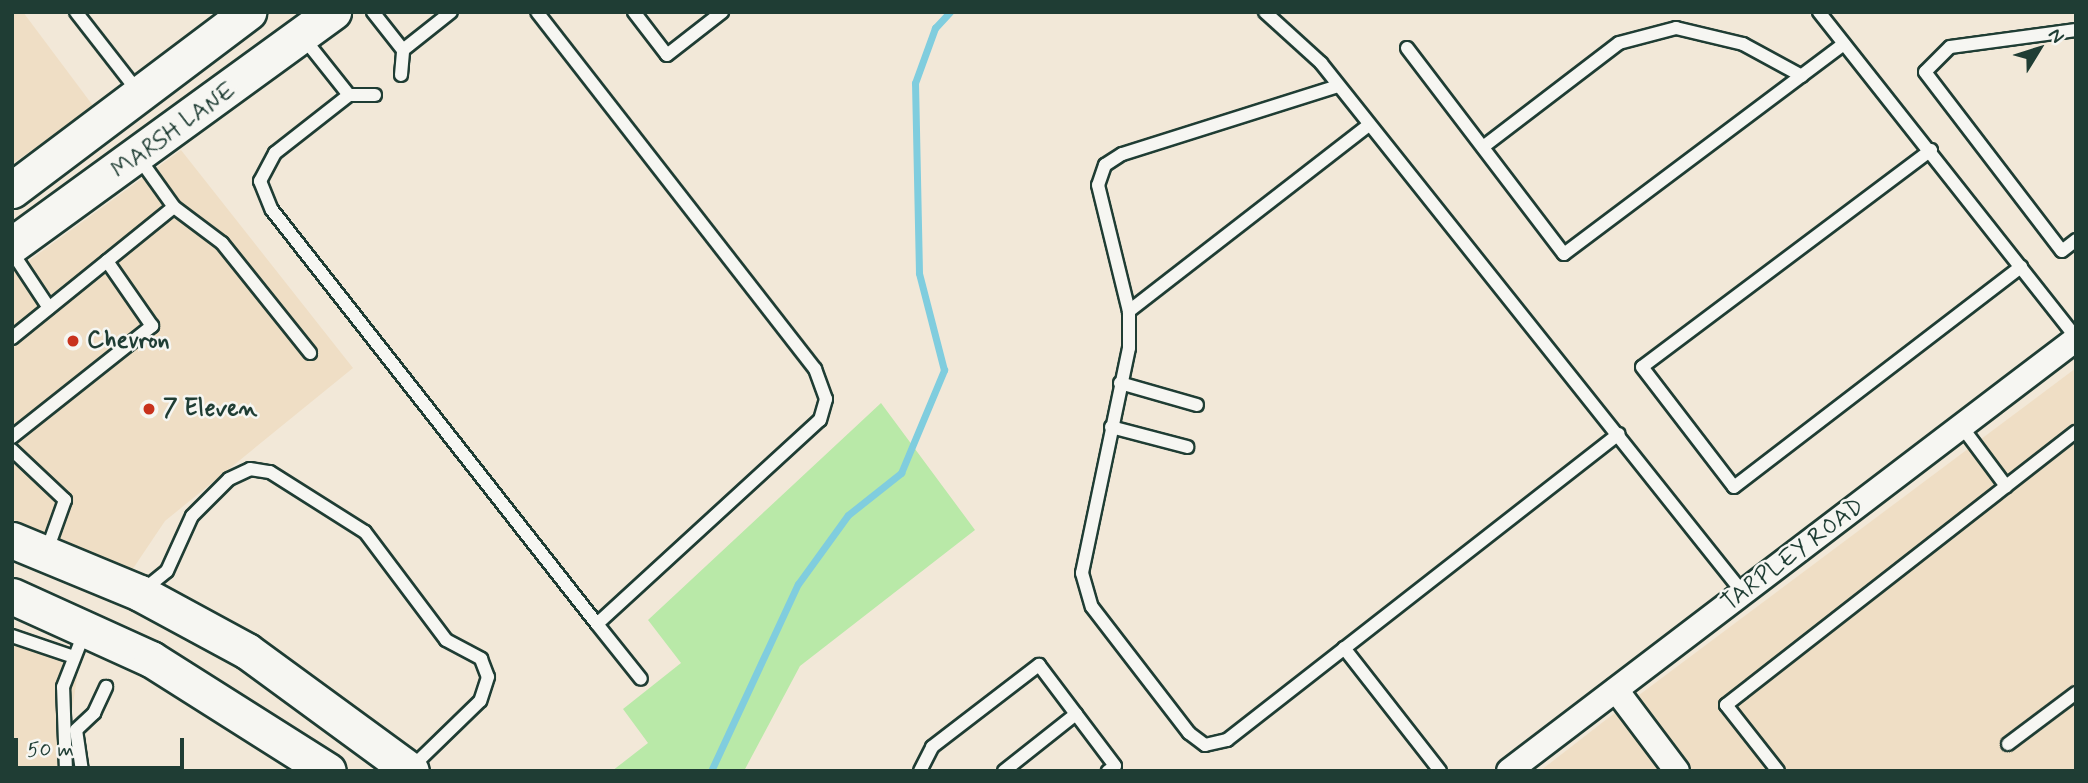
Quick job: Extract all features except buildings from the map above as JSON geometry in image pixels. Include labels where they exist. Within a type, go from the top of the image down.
[{"type":"main road","name":"MARSH LANE","points":[[12,190],[248,12]]},
{"type":"main road","name":"MARSH LANE","points":[[12,246],[139,158],[333,12]]},
{"type":"main road","points":[[12,540],[140,593],[281,674],[410,770]]},
{"type":"main road","points":[[12,596],[80,642],[211,693],[328,771]]},
{"type":"street","name":"TARPLEY ROAD","points":[[1509,771],[2076,339]]},
{"type":"street","points":[[1616,690],[1677,771]]},
{"type":"lane","points":[[76,12],[139,94]]},
{"type":"lane","points":[[373,12],[403,50],[401,75]]},
{"type":"lane","points":[[403,50],[450,12]]},
{"type":"lane","points":[[537,12],[815,369],[826,399],[820,420],[597,624]]},
{"type":"lane","points":[[634,12],[667,55],[722,12]]},
{"type":"lane","points":[[1265,12],[1338,86],[1589,407],[1618,435],[1743,593]]},
{"type":"lane","points":[[1819,12],[1931,150],[2076,339]]},
{"type":"lane","points":[[1483,147],[1619,43],[1676,28],[1743,44],[1802,76]]},
{"type":"lane","points":[[2076,30],[1950,47],[1925,72],[2062,251],[2076,240]]},
{"type":"lane","points":[[302,36],[349,95]]},
{"type":"lane","points":[[1407,48],[1564,254],[1844,44]]},
{"type":"lane","points":[[1338,86],[1122,154],[1105,165],[1098,185],[1129,311],[1120,383],[1082,573],[1092,607],[1189,733],[1205,745],[1227,740],[1618,435]]},
{"type":"lane","points":[[375,95],[349,95],[275,153],[260,181],[272,210],[641,679]]},
{"type":"lane","points":[[1129,311],[1369,125]]},
{"type":"lane","points":[[1931,150],[1642,368],[1725,476],[1734,487],[2021,267]]},
{"type":"lane","points":[[139,158],[174,208],[222,243],[310,353]]},
{"type":"lane","points":[[12,338],[174,208]]},
{"type":"lane","points":[[12,252],[49,308]]},
{"type":"lane","points":[[12,437],[152,326],[107,261]]},
{"type":"lane","points":[[1120,383],[1197,405]]},
{"type":"lane","points":[[1111,426],[1187,447]]},
{"type":"lane","points":[[1962,427],[2006,486]]},
{"type":"lane","points":[[1776,770],[1726,705],[2076,432]]},
{"type":"lane","points":[[12,450],[65,500],[46,554]]},
{"type":"lane","points":[[140,593],[167,571],[192,516],[229,479],[250,469],[271,472],[365,532],[446,640],[481,659],[488,677],[481,701],[410,770]]},
{"type":"lane","points":[[12,636],[80,642],[63,687],[66,771]]},
{"type":"lane","points":[[1344,648],[1440,771]]},
{"type":"lane","points":[[922,770],[932,747],[1039,665],[1115,765],[1108,771]]},
{"type":"lane","points":[[82,771],[76,730],[94,713],[106,687]]},
{"type":"lane","points":[[2008,744],[2076,693]]},
{"type":"lane","points":[[1004,771],[1076,714]]},
{"type":"shaded area","points":[[12,12],[23,12],[94,107],[12,164]]},
{"type":"shaded area","points":[[181,150],[353,368],[165,521],[126,579],[12,519],[12,273]]},
{"type":"shaded area","points":[[2076,368],[2076,771],[1540,771],[1603,722]]},
{"type":"shaded area","points":[[12,634],[79,664],[69,731],[72,771],[12,771]]},
{"type":"green space","points":[[881,403],[975,530],[800,666],[744,771],[612,771],[648,743],[623,709],[681,663],[648,620]]},
{"type":"waterway","points":[[711,771],[798,584],[848,515],[901,473],[944,370],[919,273],[915,83],[935,28],[950,12]]},
{"type":"place","name":"Chevron","points":[[73,341]]},
{"type":"place","name":"7 Eleven","points":[[149,409]]}]
